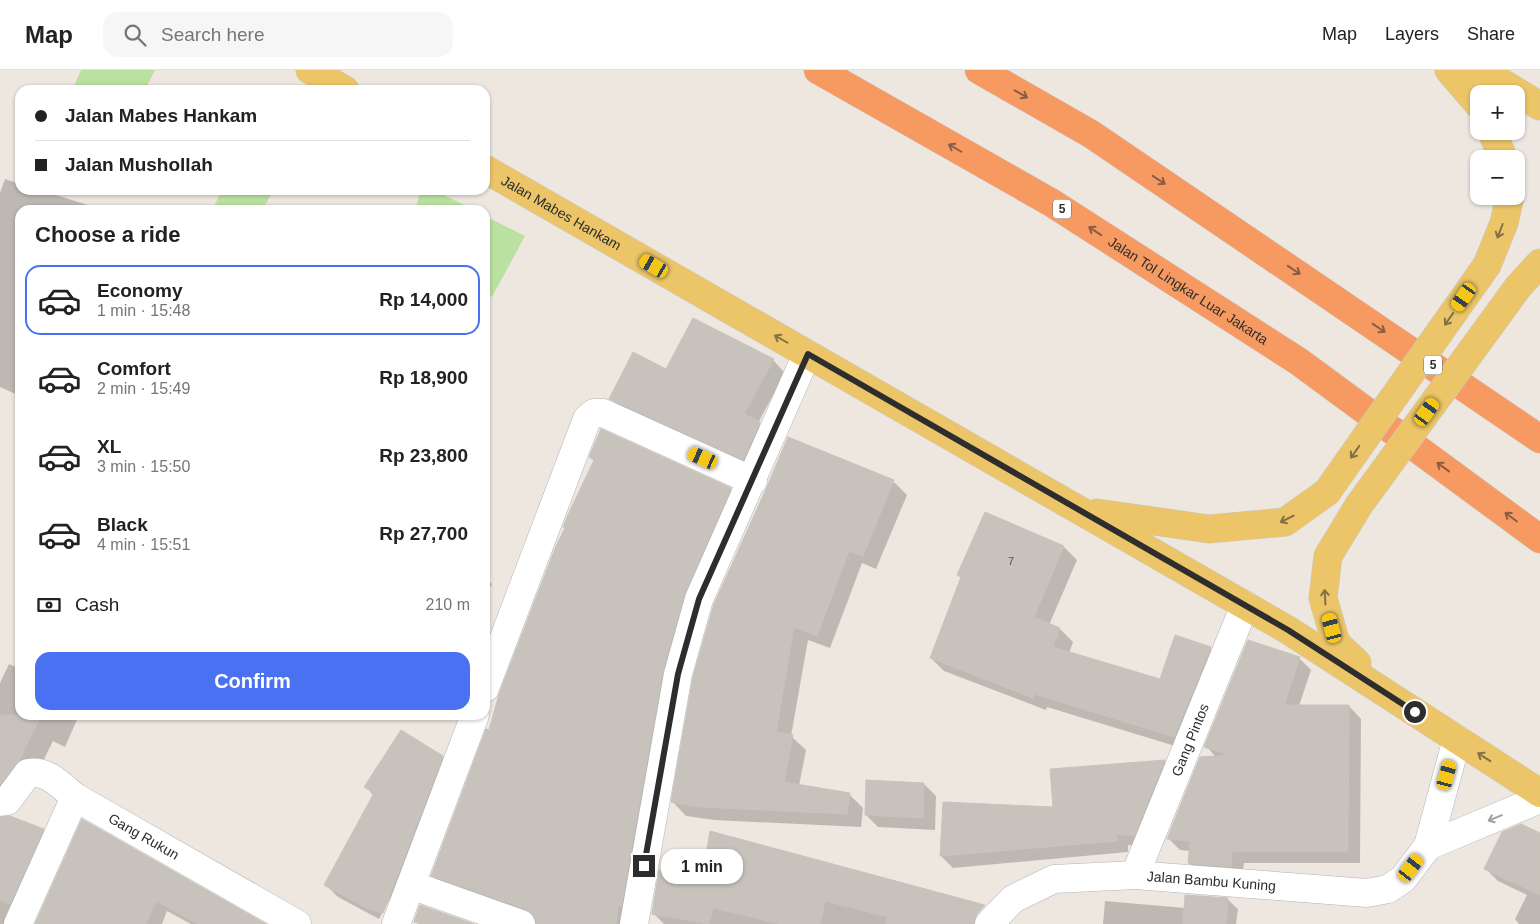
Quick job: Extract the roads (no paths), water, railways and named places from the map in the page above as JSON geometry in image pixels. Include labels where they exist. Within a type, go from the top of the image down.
[{"type":"highway","name":"Jalan Tol Lingkar Luar Jakarta","points":[[818,70],[1052,203],[1298,361],[1540,539]]},
{"type":"highway","name":"5","points":[[979,70],[1091,134],[1540,439]]},
{"type":"main road","points":[[310,70],[336,85]]},
{"type":"main road","points":[[1449,70],[1470,94]]},
{"type":"main road","points":[[1481,70],[1540,106]]},
{"type":"main road","name":"Jalan Mabes Hankam","points":[[490,172],[1245,605],[1401,702],[1540,793]]},
{"type":"main road","points":[[1082,511],[1210,529],[1285,522],[1327,492],[1487,265],[1504,223],[1508,205]]},
{"type":"main road","points":[[1401,702],[1336,643],[1324,598],[1328,556],[1359,505],[1518,287],[1540,263]]},
{"type":"street","points":[[634,924],[678,674],[687,636],[699,599],[808,354]]},
{"type":"street","points":[[490,675],[587,419],[594,413],[603,413],[753,481]]},
{"type":"street","name":"Gang Pintos","points":[[1135,875],[1245,605]]},
{"type":"street","points":[[396,924],[473,720]]},
{"type":"street","name":"Jalan Bambu Kuning","points":[[988,924],[1013,899],[1054,879],[1135,875],[1367,893],[1388,889],[1403,879],[1428,846],[1457,739]]},
{"type":"street","name":"Gang Rukun","points":[[0,802],[7,801],[28,773],[36,772],[47,775],[75,797],[297,924]]},
{"type":"street","points":[[18,924],[75,797]]},
{"type":"street","name":"Jalan Bambu Kuning","points":[[1428,846],[1540,798]]},
{"type":"street","points":[[411,885],[521,924]]}]
